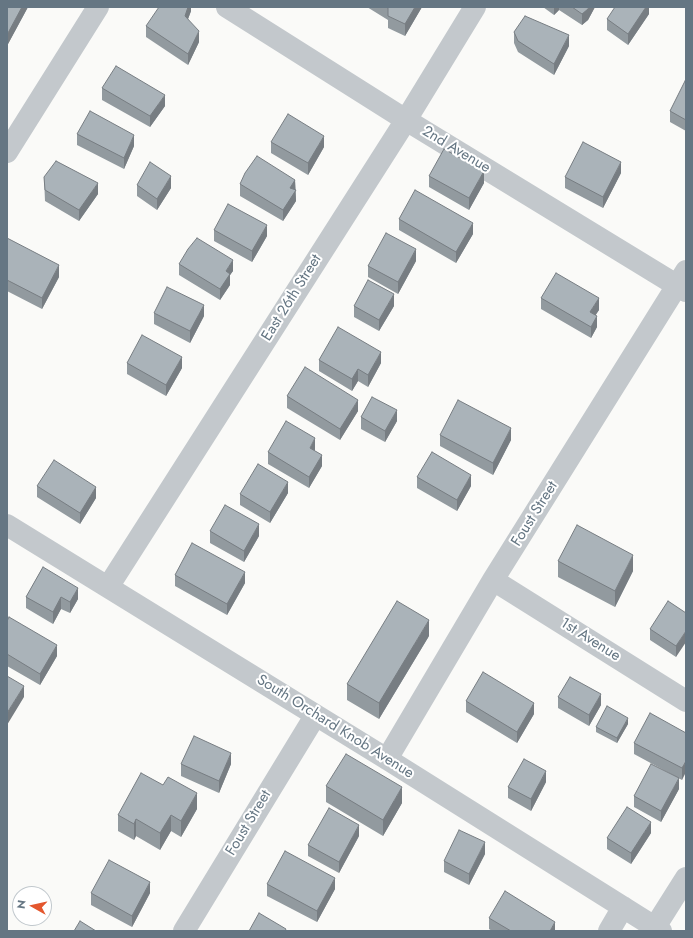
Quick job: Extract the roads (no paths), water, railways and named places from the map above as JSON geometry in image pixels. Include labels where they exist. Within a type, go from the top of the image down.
[{"type":"street","points":[[7,152],[98,7]]},
{"type":"street","name":"2nd Avenue","points":[[227,7],[406,120],[683,283]]},
{"type":"street","name":"East 26th Street","points":[[108,587],[406,120],[475,7]]},
{"type":"street","name":"Foust Street","points":[[387,759],[493,580],[683,283]]},
{"type":"street","name":"South Orchard Knob Avenue","points":[[9,529],[108,587],[387,759],[658,929]]},
{"type":"street","name":"1st Avenue","points":[[493,580],[686,701]]},
{"type":"street","name":"Foust Street","points":[[184,931],[315,716]]},
{"type":"street","points":[[658,929],[686,878]]},
{"type":"street","points":[[608,931],[624,907]]}]
